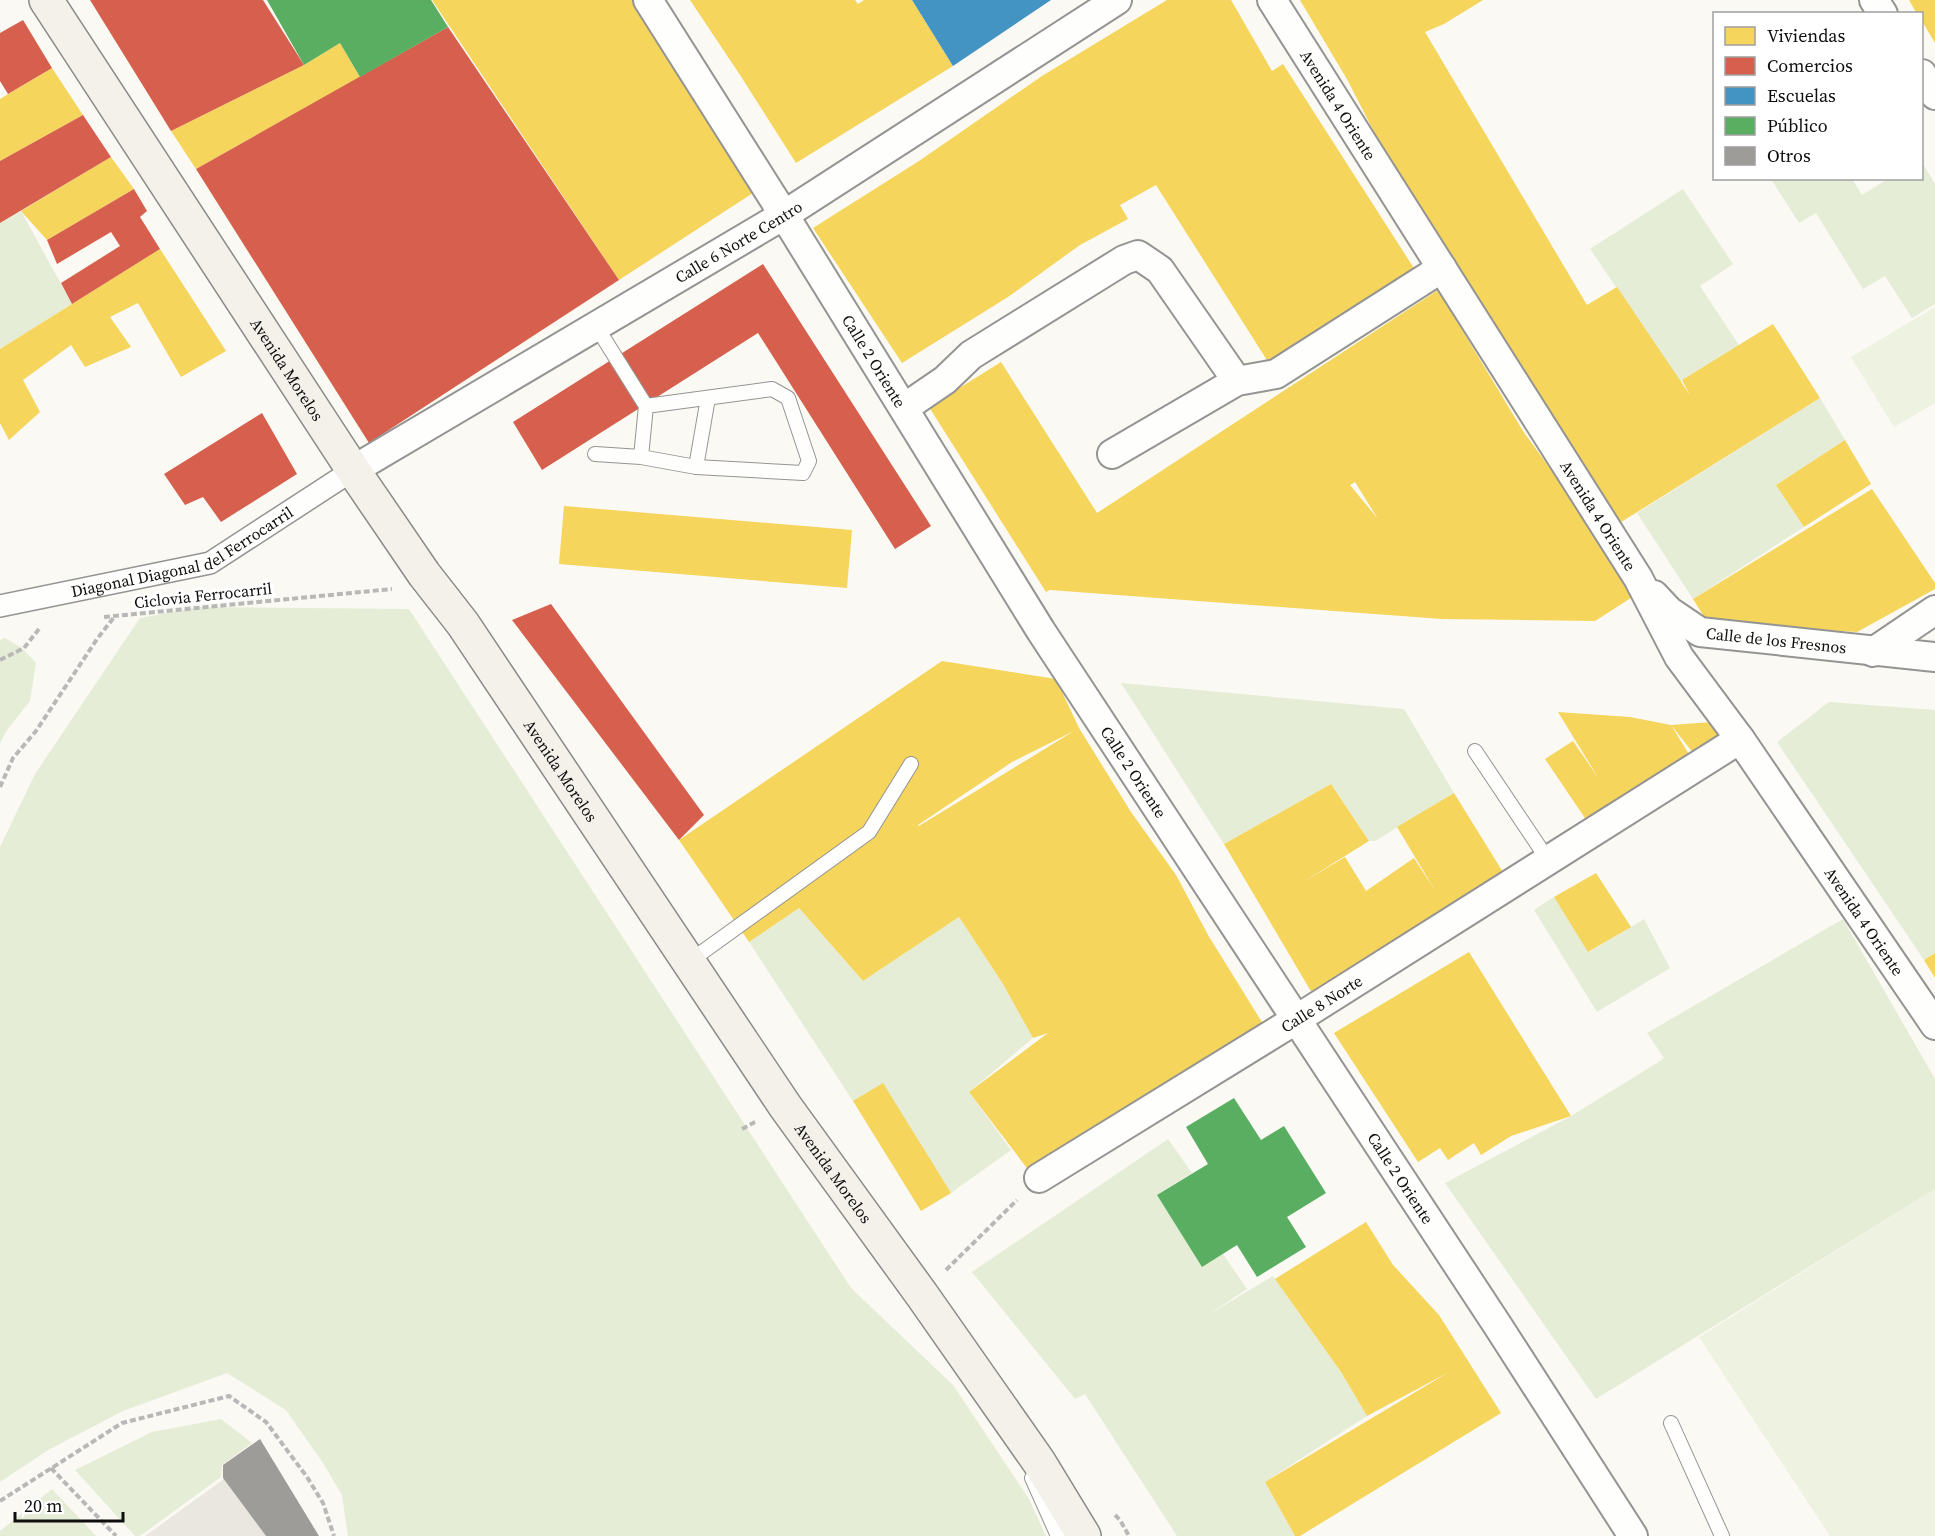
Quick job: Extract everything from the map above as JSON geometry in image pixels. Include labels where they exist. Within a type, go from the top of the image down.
[{"type":"main road","name":"Avenida Morelos","points":[[46,0],[353,470],[424,574],[463,624],[690,961],[784,1106],[922,1294],[1039,1462],[1084,1536]]},
{"type":"street","name":"Calle 2 Oriente","points":[[648,0],[1041,631],[1505,1336],[1633,1536]]},
{"type":"street","name":"Calle 6 Norte Centro","points":[[353,470],[784,215],[1117,0]]},
{"type":"street","name":"Avenida 4 Oriente","points":[[1272,0],[1638,578],[1679,657],[1740,739],[1933,1016]]},
{"type":"street","points":[[1923,76],[1935,95]]},
{"type":"street","points":[[904,408],[945,380],[970,355],[1124,260],[1138,255],[1160,270],[1237,381]]},
{"type":"street","points":[[1112,454],[1237,381],[1276,374],[1442,268]]},
{"type":"street","name":"Diagonal Diagonal del Ferrocarril","points":[[0,606],[210,563],[353,470]]},
{"type":"street","name":"Calle de los Fresnos","points":[[1638,578],[1668,611],[1700,632],[1935,657]]},
{"type":"street","points":[[1873,652],[1935,610]]},
{"type":"street","name":"Calle 8 Norte","points":[[1039,1178],[1297,1019],[1740,739]]},
{"type":"lane","points":[[596,326],[646,406],[641,457]]},
{"type":"lane","points":[[595,454],[641,457],[696,467],[803,473],[809,461],[788,398],[772,389],[646,406]]},
{"type":"lane","points":[[696,467],[708,398]]},
{"type":"lane","points":[[1475,751],[1548,860]]},
{"type":"lane","points":[[690,961],[869,832],[910,764]]},
{"type":"lane","points":[[1001,1409],[1058,1536]]},
{"type":"lane","points":[[1671,1423],[1722,1536]]},
{"type":"path","points":[[0,787],[13,758],[36,731],[97,639],[148,576]]},
{"type":"path","name":"Ciclovia Ferrocarril","points":[[103,617],[396,589]]},
{"type":"path","points":[[33,624],[43,623]]},
{"type":"path","points":[[742,1129],[747,1126]]},
{"type":"path","points":[[922,1294],[1039,1178]]},
{"type":"path","points":[[0,1501],[122,1423],[229,1396],[266,1422],[307,1477],[323,1503],[334,1536]]},
{"type":"path","points":[[51,1468],[116,1536]]},
{"type":"green space","points":[[1923,164],[1935,184],[1935,304],[1912,318],[1885,276],[1863,289],[1816,213],[1799,223],[1772,180],[1853,180],[1862,195],[1886,180],[1923,180]]},
{"type":"green space","points":[[1683,189],[1733,264],[1700,286],[1739,345],[1679,384],[1655,344],[1590,249]]},
{"type":"green space","points":[[21,211],[72,304],[0,349],[0,223]]},
{"type":"green space","points":[[1935,307],[1935,403],[1894,427],[1851,357]]},
{"type":"green space","points":[[1820,398],[1845,440],[1776,485],[1804,527],[1693,599],[1637,513]]},
{"type":"green space","points":[[199,607],[409,609],[851,1288],[953,1385],[1029,1499],[1046,1536],[348,1536],[342,1495],[286,1410],[227,1373],[123,1411],[50,1449],[0,1482],[0,847],[35,774],[140,618]]},
{"type":"green space","points":[[5,638],[23,649],[36,663],[30,701],[7,730],[0,743],[0,640]]},
{"type":"green space","points":[[1121,683],[1404,709],[1454,793],[1375,841],[1369,841],[1331,784],[1224,844]]},
{"type":"green space","points":[[1829,702],[1935,710],[1935,953],[1924,960],[1777,742]]},
{"type":"green space","points":[[1554,897],[1589,952],[1644,919],[1670,968],[1597,1012],[1534,910]]},
{"type":"green space","points":[[799,908],[863,981],[959,917],[1009,993],[1033,1038],[969,1092],[1011,1150],[951,1193],[853,1101],[749,942]]},
{"type":"green space","points":[[1843,919],[1935,1079],[1935,1189],[1596,1399],[1445,1183],[1571,1116],[1657,1063],[1664,1058],[1647,1033]]},
{"type":"green space","points":[[1168,1139],[1192,1173],[1157,1195],[1202,1266],[1223,1254],[1247,1289],[1208,1315],[1273,1276],[1341,1372],[1367,1416],[1265,1482],[1295,1536],[1177,1536],[1085,1394],[1075,1399],[972,1272]]},
{"type":"green space","points":[[1935,1189],[1935,1536],[1830,1536],[1699,1337]]},
{"type":"green space","points":[[221,1419],[252,1443],[222,1465],[221,1477],[140,1536],[135,1536],[75,1470],[152,1432]]},
{"type":"green space","points":[[52,1489],[96,1536],[0,1536],[0,1531]]},
{"type":"shaded area","points":[[224,1479],[266,1536],[145,1536]]},
{"type":"building: Viviendas","points":[[432,0],[633,0],[753,193],[619,280]]},
{"type":"building: Viviendas","points":[[690,0],[855,0],[858,4],[864,0],[912,0],[953,66],[796,163]]},
{"type":"building: Viviendas","points":[[1167,0],[1231,0],[1272,71],[1283,64],[1417,273],[1270,365],[1156,185],[1120,205],[1128,219],[1080,245],[1008,297],[902,363],[813,228],[919,161],[1042,76]]},
{"type":"building: Viviendas","points":[[1300,0],[1483,0],[1444,24],[1425,32],[1587,305],[1617,287],[1690,395],[1682,380],[1773,324],[1820,398],[1618,524],[1373,130],[1348,81]]},
{"type":"building: Viviendas","points":[[1909,0],[1935,0],[1935,43],[1923,23],[1923,12],[1916,12]]},
{"type":"building: Viviendas","points":[[340,43],[360,77],[196,169],[171,131],[304,65]]},
{"type":"building: Viviendas","points":[[52,68],[83,115],[0,161],[0,99]]},
{"type":"building: Viviendas","points":[[111,157],[134,189],[47,240],[21,211]]},
{"type":"building: Viviendas","points":[[160,249],[226,351],[181,377],[138,303],[110,317],[131,347],[85,367],[71,345],[23,380],[40,412],[9,440],[0,423],[0,349]]},
{"type":"building: Viviendas","points":[[1438,290],[1523,431],[1560,482],[1634,596],[1595,621],[1442,619],[1050,590],[1046,592],[929,407],[1001,362],[1097,513]],"holes":[[[1355,482],[1378,519],[1350,485]]]},
{"type":"building: Viviendas","points":[[1845,440],[1871,484],[1804,527],[1776,485]]},
{"type":"building: Viviendas","points":[[1872,489],[1935,583],[1935,589],[1857,632],[1708,623],[1693,599]]},
{"type":"building: Viviendas","points":[[564,506],[852,530],[847,588],[559,564]]},
{"type":"building: Viviendas","points":[[942,661],[1056,679],[1079,728],[1131,812],[1176,875],[1208,935],[1265,1027],[1036,1180],[969,1092],[1048,1033],[1033,1038],[1003,984],[959,917],[863,981],[799,908],[749,942],[679,840]],"holes":[[[1074,731],[919,826],[1012,762]]]},
{"type":"building: Viviendas","points":[[1558,712],[1630,717],[1671,725],[1690,756],[1589,824],[1545,759],[1573,741],[1599,779]]},
{"type":"building: Viviendas","points":[[1712,722],[1720,733],[1694,754],[1671,725]]},
{"type":"building: Viviendas","points":[[1331,784],[1369,841],[1300,884],[1345,857],[1366,891],[1414,858],[1436,892],[1397,827],[1454,793],[1506,877],[1312,993],[1224,844]]},
{"type":"building: Viviendas","points":[[1596,873],[1631,927],[1588,952],[1554,897]]},
{"type":"building: Viviendas","points":[[1469,952],[1571,1116],[1511,1136],[1481,1155],[1474,1143],[1448,1160],[1440,1148],[1418,1162],[1334,1033]]},
{"type":"building: Viviendas","points":[[1935,953],[1935,978],[1924,960]]},
{"type":"building: Viviendas","points":[[883,1083],[951,1193],[921,1211],[853,1101]]},
{"type":"building: Viviendas","points":[[1366,1222],[1393,1265],[1439,1315],[1501,1413],[1300,1536],[1295,1536],[1265,1482],[1449,1372],[1367,1416],[1341,1372],[1275,1279]]},
{"type":"building: Comercios","points":[[90,0],[263,0],[304,65],[171,131]]},
{"type":"building: Comercios","points":[[23,20],[52,68],[8,94],[0,81],[0,33]]},
{"type":"building: Comercios","points":[[448,27],[619,280],[369,443],[196,169]]},
{"type":"building: Comercios","points":[[83,115],[111,157],[0,223],[0,161]]},
{"type":"building: Comercios","points":[[134,189],[147,211],[140,217],[160,249],[72,304],[61,283],[120,246],[111,232],[57,264],[47,240]]},
{"type":"building: Comercios","points":[[763,264],[931,526],[895,549],[758,333],[542,470],[513,422]]},
{"type":"building: Comercios","points":[[262,413],[297,474],[221,522],[203,497],[185,505],[164,474]]},
{"type":"building: Comercios","points":[[551,604],[704,815],[679,840],[512,620]]},
{"type":"building: Escuelas","points":[[912,0],[1051,0],[953,66]]},
{"type":"building: Público","points":[[267,0],[431,0],[448,27],[360,77],[340,43],[304,65]]},
{"type":"building: Público","points":[[1234,1098],[1261,1140],[1284,1126],[1326,1193],[1287,1217],[1306,1247],[1257,1277],[1237,1245],[1202,1267],[1157,1195],[1208,1164],[1186,1127]]},
{"type":"building: Otros","points":[[260,1439],[319,1536],[266,1536],[223,1478],[223,1465]]}]
